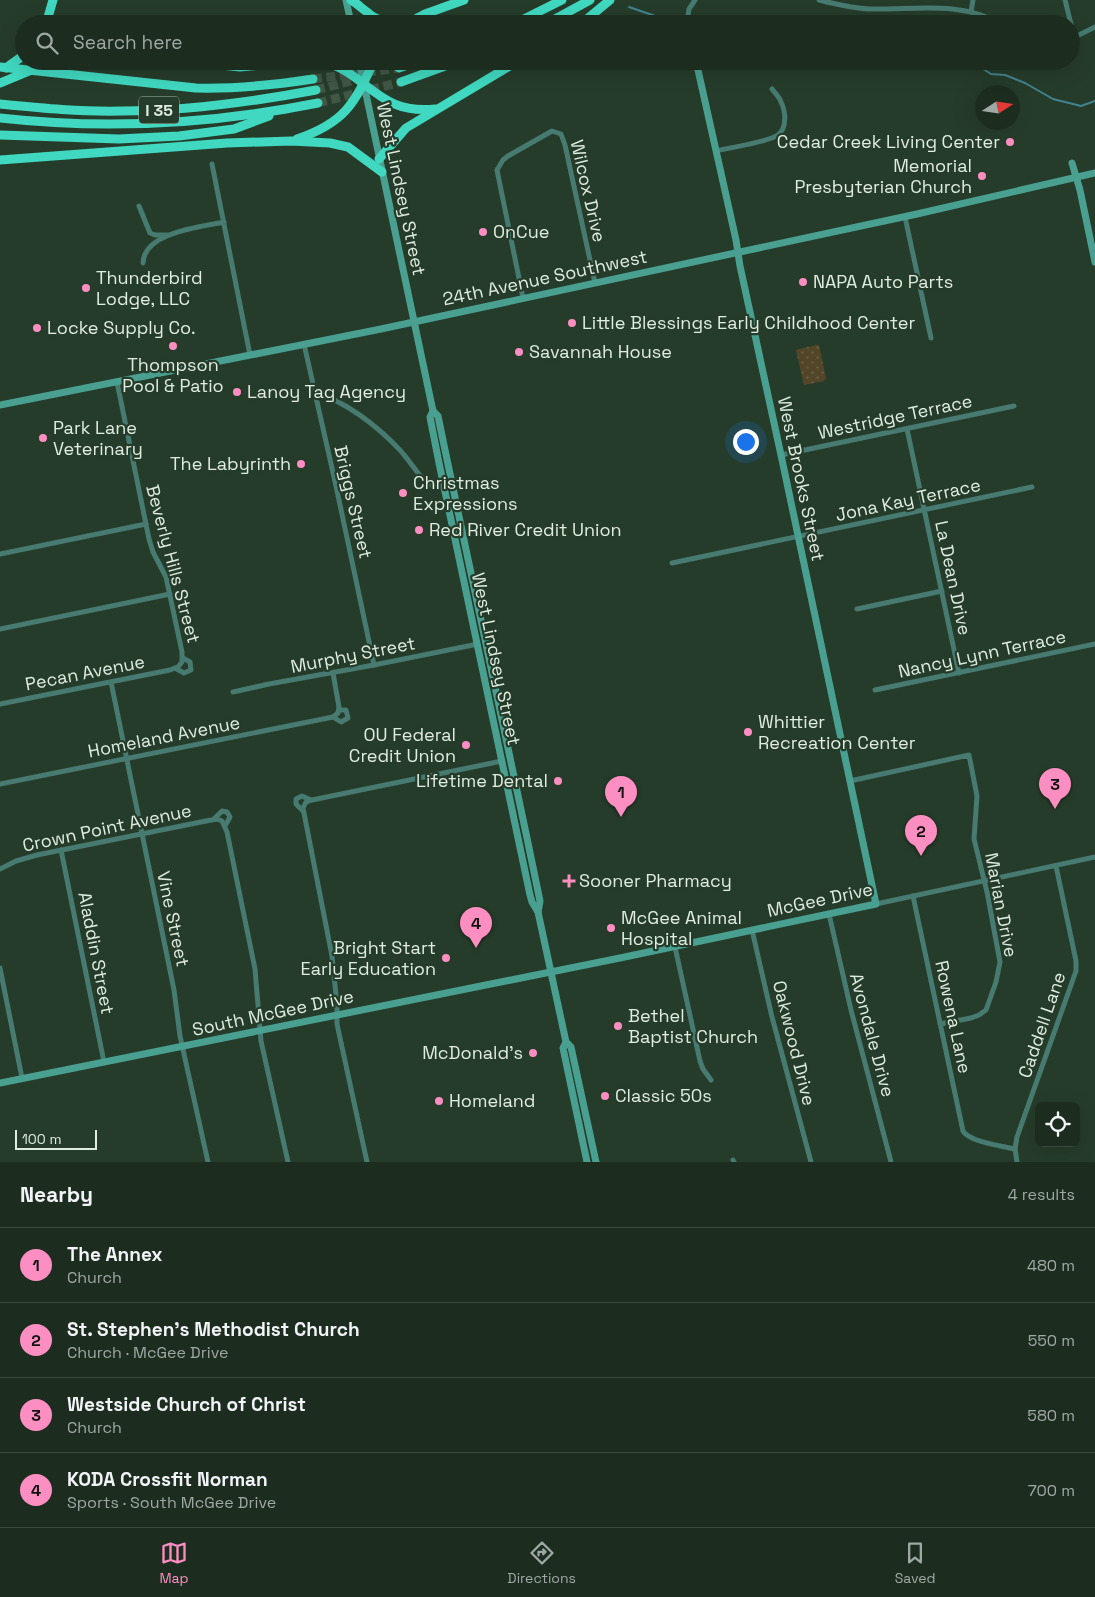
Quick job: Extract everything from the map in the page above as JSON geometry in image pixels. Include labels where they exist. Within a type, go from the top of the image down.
[{"type":"highway","points":[[49,15],[53,0]]},
{"type":"highway","points":[[351,0],[371,15]]},
{"type":"highway","points":[[423,15],[464,0]]},
{"type":"highway","points":[[532,15],[562,0]]},
{"type":"highway","points":[[562,15],[590,0]]},
{"type":"highway","points":[[592,15],[610,0]]},
{"type":"highway","points":[[0,71],[15,61]]},
{"type":"highway","points":[[0,67],[15,69]]},
{"type":"highway","points":[[28,70],[196,88],[222,89],[313,79]]},
{"type":"highway","points":[[0,83],[31,70]]},
{"type":"highway","points":[[342,70],[386,102],[421,111],[437,109]]},
{"type":"highway","points":[[290,141],[315,133],[335,122],[348,108],[370,70]]},
{"type":"highway","points":[[401,82],[434,70]]},
{"type":"highway","points":[[379,159],[391,147],[401,132],[503,70]]},
{"type":"highway","name":"I 35","points":[[0,104],[95,111],[160,110],[242,103],[316,90]]},
{"type":"highway","name":"I 35","points":[[0,118],[65,123],[144,124],[212,120],[318,103]]},
{"type":"highway","points":[[0,135],[95,138],[179,136],[234,129],[290,109]]},
{"type":"highway","points":[[0,160],[227,143],[290,141],[330,143],[348,147],[382,172]]},
{"type":"street","points":[[346,0],[348,15]]},
{"type":"street","points":[[689,15],[689,9],[695,0]]},
{"type":"street","points":[[820,0],[867,9],[943,7],[979,15]]},
{"type":"street","points":[[971,12],[973,0]]},
{"type":"street","points":[[1065,0],[1069,15]]},
{"type":"street","points":[[1080,34],[1095,27]]},
{"type":"street","name":"West Lindsey Street","points":[[360,70],[433,411],[438,416],[526,829],[540,901],[538,912]]},
{"type":"street","name":"West Brooks Street","points":[[698,70],[876,904]]},
{"type":"street","points":[[716,151],[771,138],[780,133],[784,124],[784,116],[781,101],[772,89]]},
{"type":"street","name":"Wilcox Drive","points":[[523,298],[497,173],[499,166],[508,156],[548,132],[556,131],[561,134],[594,283]]},
{"type":"street","points":[[1072,163],[1080,190],[1095,262]]},
{"type":"street","points":[[212,164],[250,355]]},
{"type":"street","name":"24th Avenue Southwest","points":[[0,405],[414,322],[905,217],[1095,172]]},
{"type":"street","points":[[139,206],[150,233],[155,235],[167,235],[224,222]]},
{"type":"street","points":[[905,217],[931,338]]},
{"type":"street","points":[[143,263],[147,250],[167,235]]},
{"type":"street","name":"Briggs Street","points":[[304,344],[374,666]]},
{"type":"street","name":"Beverly Hills Street","points":[[116,382],[151,545],[166,577],[182,661]]},
{"type":"street","points":[[315,393],[337,401],[373,425],[399,448],[427,483],[433,486],[453,486]]},
{"type":"street","name":"Westridge Terrace","points":[[781,455],[1014,406]]},
{"type":"street","name":"West Lindsey Street","points":[[433,411],[430,417],[439,464],[532,902],[538,912],[566,1042],[571,1047],[596,1162]]},
{"type":"street","name":"La Dean Drive","points":[[907,429],[959,673]]},
{"type":"street","points":[[439,464],[448,462]]},
{"type":"street","name":"Jona Kay Terrace","points":[[672,563],[1032,487]]},
{"type":"street","points":[[0,554],[146,524]]},
{"type":"street","points":[[857,609],[942,592]]},
{"type":"street","points":[[0,629],[170,594]]},
{"type":"street","points":[[474,626],[482,624]]},
{"type":"street","name":"Nancy Lynn Terrace","points":[[875,690],[1095,644]]},
{"type":"street","points":[[478,647],[487,648]]},
{"type":"street","name":"Murphy Street","points":[[233,692],[478,647]]},
{"type":"street","name":"Pecan Avenue","points":[[0,704],[175,668],[182,661],[190,662],[191,670],[184,673],[175,668]]},
{"type":"street","name":"Homeland Avenue","points":[[0,784],[333,717],[341,722],[348,718],[346,710],[339,710],[333,673]]},
{"type":"street","name":"Vine Street","points":[[111,682],[174,990],[183,1046],[208,1162]]},
{"type":"street","points":[[333,717],[339,710]]},
{"type":"street","name":"Marian Drive","points":[[850,781],[969,755],[977,796],[974,839],[1000,957],[996,982],[989,1005],[983,1013],[971,1018],[940,1024]]},
{"type":"street","points":[[367,1162],[337,1024],[332,956],[303,808],[306,802],[311,800],[502,761]]},
{"type":"street","points":[[303,808],[296,804],[296,799],[302,796],[311,800]]},
{"type":"street","points":[[512,809],[521,807]]},
{"type":"street","points":[[214,819],[222,812],[227,812],[230,817],[223,824],[255,968],[260,1030],[288,1162]]},
{"type":"street","name":"Crown Point Avenue","points":[[0,869],[27,858],[61,850],[214,819],[223,824]]},
{"type":"street","points":[[517,831],[526,829]]},
{"type":"street","name":"Aladdin Street","points":[[61,850],[104,1062]]},
{"type":"street","name":"McGee Drive","points":[[551,972],[1095,857]]},
{"type":"street","name":"Caddell Lane","points":[[1017,1162],[1015,1149],[1017,1137],[1076,971],[1076,961],[1056,866]]},
{"type":"street","name":"Rowena Lane","points":[[912,896],[963,1131],[972,1141],[1015,1149]]},
{"type":"street","name":"Avondale Drive","points":[[829,914],[850,1010],[892,1162]]},
{"type":"street","name":"Oakwood Drive","points":[[752,930],[772,1017],[811,1162]]},
{"type":"street","points":[[675,947],[700,1061],[711,1080]]},
{"type":"street","points":[[0,968],[22,1078]]},
{"type":"street","name":"South McGee Drive","points":[[0,1083],[551,972]]},
{"type":"street","name":"West Lindsey Street","points":[[566,1042],[563,1048],[587,1162]]},
{"type":"shaded area","points":[[819,345],[826,378],[824,381],[804,385],[796,350]]},
{"type":"waterway","points":[[629,7],[652,15]]},
{"type":"waterway","points":[[985,70],[991,74],[1005,75],[1025,83],[1053,99],[1081,106],[1095,101]]},
{"type":"tunnel","points":[[313,79],[383,70]]},
{"type":"tunnel","points":[[316,90],[362,78]]},
{"type":"tunnel","points":[[318,103],[401,82]]},
{"type":"place","name":"Cedar Creek Living Center","points":[[1010,142]]},
{"type":"place","name":"Memorial Presbyterian Church","points":[[982,176]]},
{"type":"place","name":"OnCue","points":[[483,232]]},
{"type":"place","name":"NAPA Auto Parts","points":[[803,282]]},
{"type":"place","name":"Thunderbird Lodge, LLC","points":[[86,288]]},
{"type":"place","name":"Little Blessings Early Childhood Center","points":[[572,323]]},
{"type":"place","name":"Locke Supply Co.","points":[[37,328]]},
{"type":"place","name":"Thompson Pool & Patio","points":[[173,346]]},
{"type":"place","name":"Savannah House","points":[[519,352]]},
{"type":"place","name":"Lanoy Tag Agency","points":[[237,392]]},
{"type":"place","name":"Park Lane Veterinary","points":[[43,438]]},
{"type":"place","name":"The Labyrinth","points":[[301,464]]},
{"type":"place","name":"Christmas Expressions","points":[[403,493]]},
{"type":"place","name":"Red River Credit Union","points":[[419,530]]},
{"type":"place","name":"Whittier Recreation Center","points":[[748,732]]},
{"type":"place","name":"OU Federal Credit Union","points":[[466,745]]},
{"type":"place","name":"Lifetime Dental","points":[[558,781]]},
{"type":"place","name":"Westside Church of Christ","points":[[1055,809]]},
{"type":"place","name":"The Annex","points":[[621,817]]},
{"type":"place","name":"St. Stephen's Methodist Church","points":[[921,856]]},
{"type":"place","name":"Sooner Pharmacy","points":[[569,881]]},
{"type":"place","name":"McGee Animal Hospital","points":[[611,928]]},
{"type":"place","name":"KODA Crossfit Norman","points":[[476,948]]},
{"type":"place","name":"Bright Start Early Education","points":[[446,958]]},
{"type":"place","name":"Bethel Baptist Church","points":[[618,1026]]},
{"type":"place","name":"McDonald's","points":[[533,1053]]},
{"type":"place","name":"Classic 50s","points":[[605,1096]]},
{"type":"place","name":"Homeland","points":[[439,1101]]}]
